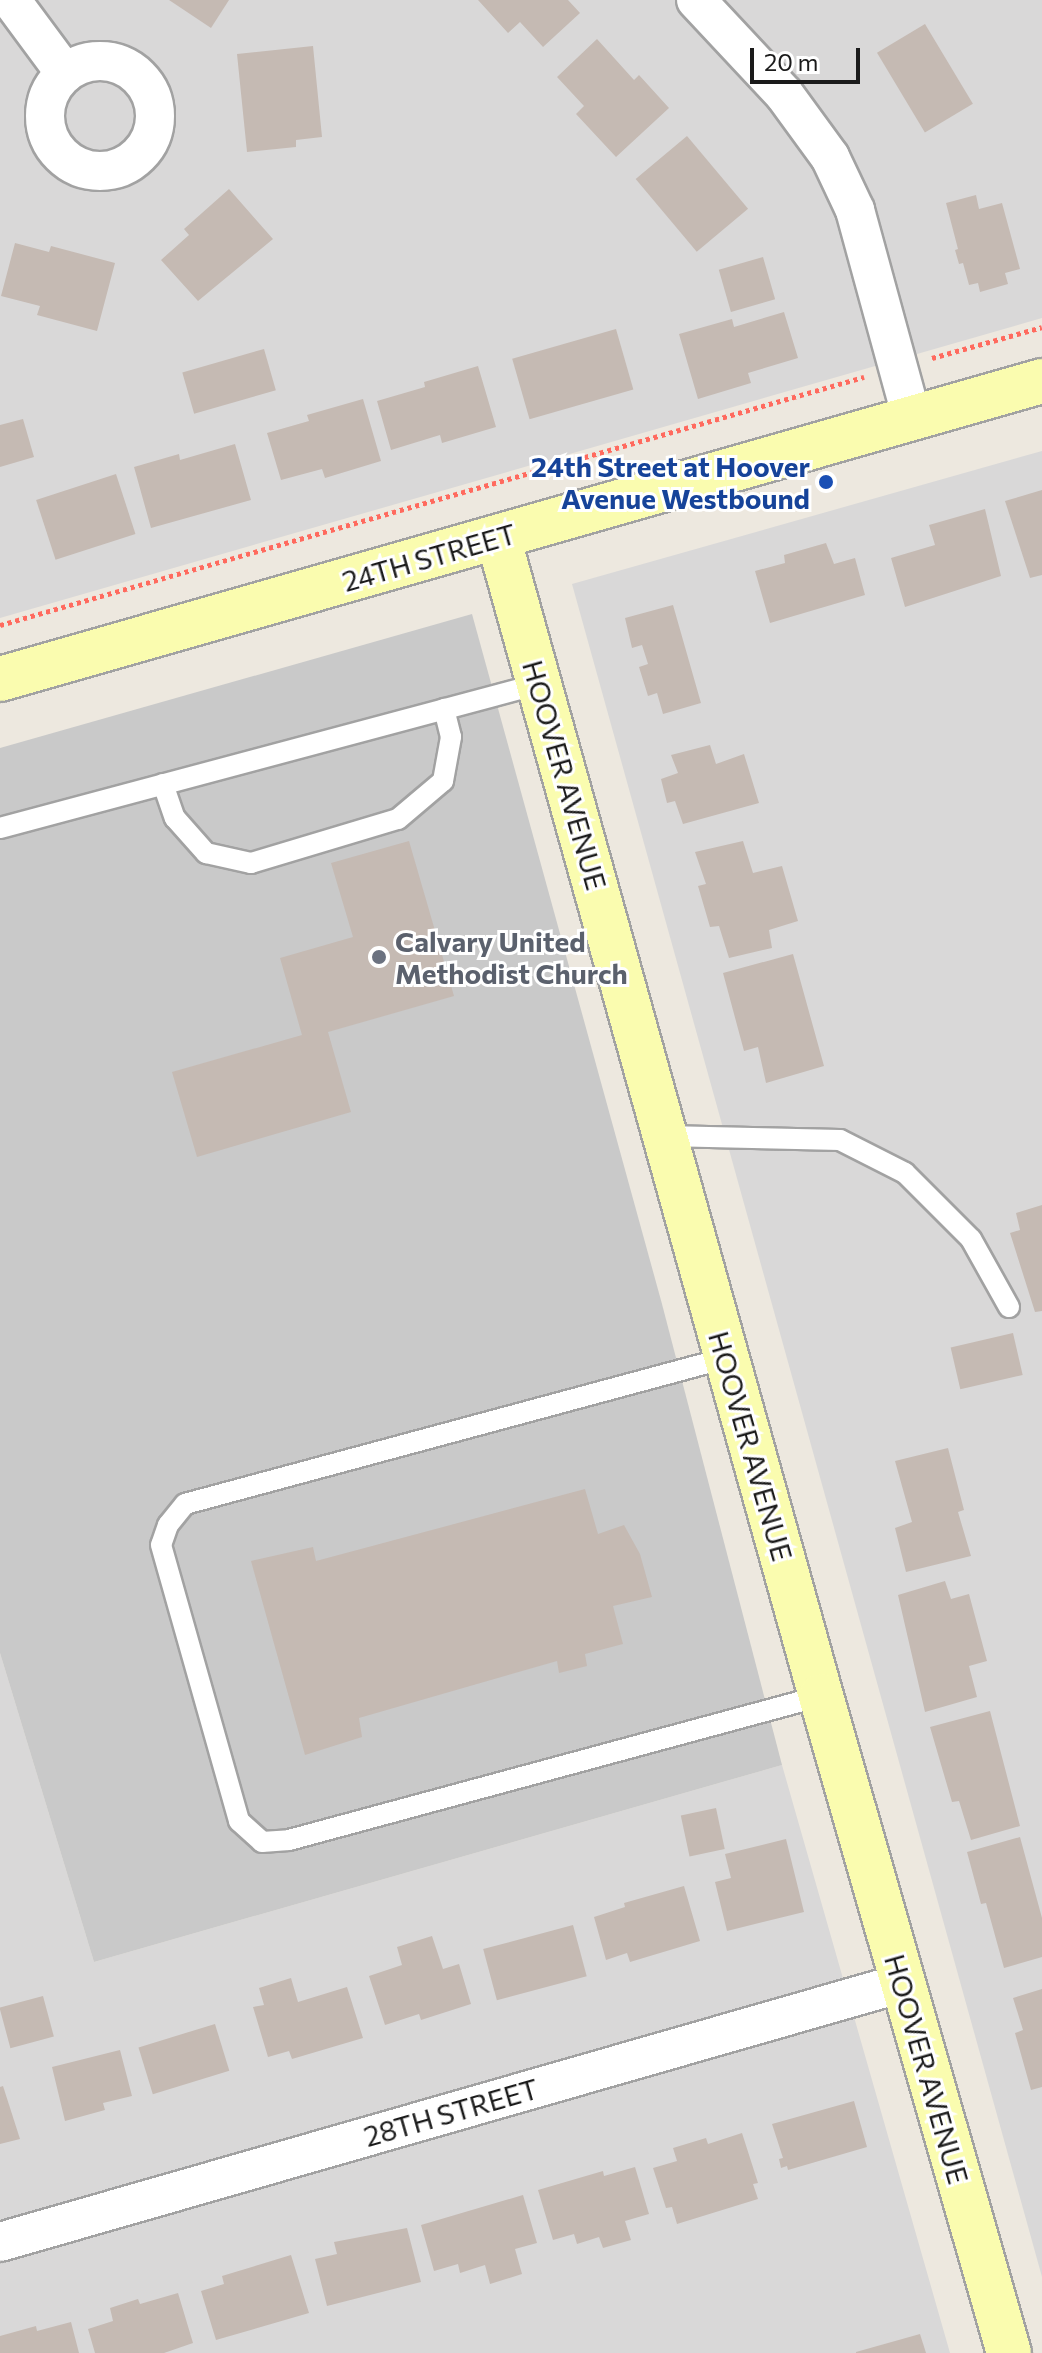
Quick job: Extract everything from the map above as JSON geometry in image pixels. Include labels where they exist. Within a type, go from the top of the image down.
[{"type":"street","points":[[11,0],[65,73]]},
{"type":"street","points":[[696,0],[784,94],[830,157],[855,210],[912,418]]},
{"type":"street","name":"24TH STREET","points":[[0,679],[1042,381]]},
{"type":"street","name":"HOOVER AVENUE","points":[[498,537],[821,1696],[1009,2353]]},
{"type":"street","name":"28TH STREET","points":[[0,2242],[902,1983]]},
{"type":"lane","points":[[0,828],[539,684]]},
{"type":"lane","points":[[163,784],[175,818],[206,853],[251,863],[398,819],[443,781],[451,737],[444,709]]},
{"type":"lane","points":[[665,1136],[840,1140],[905,1173],[971,1239],[1009,1307]]},
{"type":"lane","points":[[726,1358],[185,1504],[168,1525],[161,1545],[169,1575],[239,1821],[262,1842],[289,1840],[821,1696]]},
{"type":"path","points":[[0,625],[1042,327]]},
{"type":"shaded area","points":[[0,0],[1042,0],[1042,318],[0,618]]},
{"type":"shaded area","points":[[1042,451],[1042,2277],[572,584]]},
{"type":"shaded area","points":[[472,614],[662,1304],[782,1765],[94,1962],[0,1653],[0,748]]},
{"type":"shaded area","points":[[0,1653],[94,1962],[782,1765],[950,2353],[0,2353]]},
{"type":"building","points":[[169,0],[229,0],[211,28]]},
{"type":"building","points":[[478,0],[568,0],[580,13],[543,47],[520,22],[508,33]]},
{"type":"building","points":[[925,24],[973,104],[925,133],[877,53]]},
{"type":"building","points":[[597,39],[634,80],[639,75],[669,108],[616,157],[576,114],[584,106],[557,77]]},
{"type":"building","points":[[313,46],[322,137],[296,140],[296,147],[247,152],[237,54]]},
{"type":"building","points":[[687,136],[748,209],[697,252],[636,179]]},
{"type":"building","points":[[229,189],[273,239],[198,301],[161,260],[189,235],[184,229]]},
{"type":"building","points":[[976,195],[979,209],[1002,203],[1020,269],[1005,273],[1008,284],[980,292],[978,283],[969,285],[963,263],[959,264],[946,203]]},
{"type":"building","points":[[15,243],[49,252],[51,246],[115,263],[97,331],[37,315],[40,306],[1,296]]},
{"type":"building","points":[[763,257],[775,299],[731,312],[719,270]]},
{"type":"building","points":[[784,312],[798,358],[748,373],[751,383],[698,399],[679,334],[732,319],[734,327]]},
{"type":"building","points":[[616,329],[633,390],[530,419],[512,359]]},
{"type":"building","points":[[264,349],[276,390],[194,414],[182,372]]},
{"type":"building","points":[[478,366],[496,427],[442,443],[440,435],[391,450],[377,401],[425,387],[424,382]]},
{"type":"building","points":[[363,399],[381,461],[325,478],[322,469],[281,480],[267,433],[309,421],[307,415]]},
{"type":"building","points":[[23,419],[34,457],[0,467],[0,425]]},
{"type":"building","points":[[235,444],[251,500],[151,528],[134,467],[179,454],[180,460]]},
{"type":"building","points":[[116,474],[135,534],[56,560],[36,500]]},
{"type":"building","points":[[1042,490],[1042,575],[1030,578],[1005,501]]},
{"type":"building","points":[[985,509],[1001,576],[905,607],[891,558],[935,545],[929,525]]},
{"type":"building","points":[[826,543],[834,564],[855,558],[865,595],[770,623],[755,571],[785,563],[784,555]]},
{"type":"building","points":[[673,605],[701,703],[663,714],[657,693],[648,696],[639,667],[648,664],[642,645],[632,648],[625,618]]},
{"type":"building","points":[[710,745],[716,764],[744,754],[759,803],[683,824],[675,801],[667,803],[661,779],[678,773],[671,755]]},
{"type":"building","points":[[409,841],[454,996],[328,1032],[351,1112],[197,1157],[172,1072],[302,1035],[280,958],[353,937],[331,863]]},
{"type":"building","points":[[743,841],[753,873],[782,866],[798,921],[769,930],[772,948],[729,958],[719,926],[710,927],[698,886],[706,884],[695,852]]},
{"type":"building","points":[[793,954],[824,1066],[766,1083],[758,1047],[744,1051],[723,973]]},
{"type":"building","points":[[1042,1205],[1042,1311],[1035,1312],[1010,1233],[1020,1230],[1016,1213]]},
{"type":"building","points":[[1013,1333],[1023,1375],[960,1389],[951,1347]]},
{"type":"building","points":[[948,1448],[964,1510],[958,1512],[971,1556],[906,1572],[895,1528],[912,1522],[895,1461]]},
{"type":"building","points":[[585,1489],[598,1534],[624,1525],[640,1554],[652,1597],[613,1606],[623,1644],[585,1654],[587,1666],[559,1673],[557,1661],[359,1718],[362,1737],[305,1755],[251,1561],[313,1547],[316,1561]]},
{"type":"building","points":[[945,1581],[951,1599],[969,1594],[987,1661],[969,1666],[977,1697],[925,1712],[898,1595]]},
{"type":"building","points":[[990,1711],[1020,1826],[971,1840],[959,1801],[952,1802],[930,1727]]},
{"type":"building","points":[[716,1808],[725,1849],[690,1857],[681,1815]]},
{"type":"building","points":[[1020,1837],[1042,1918],[1042,1957],[1004,1968],[986,1903],[981,1904],[967,1852]]},
{"type":"building","points":[[786,1839],[804,1912],[727,1931],[715,1882],[731,1878],[725,1854]]},
{"type":"building","points":[[684,1886],[700,1941],[630,1962],[627,1953],[606,1960],[594,1917],[625,1907],[624,1903]]},
{"type":"building","points":[[573,1925],[587,1976],[497,2000],[483,1949]]},
{"type":"building","points":[[432,1936],[443,1969],[459,1964],[471,2004],[421,2020],[419,2014],[385,2025],[369,1976],[402,1965],[397,1947]]},
{"type":"building","points":[[291,1978],[298,2002],[347,1987],[363,2038],[292,2059],[289,2051],[268,2057],[253,2007],[264,2005],[259,1988]]},
{"type":"building","points":[[1042,1989],[1042,2087],[1031,2090],[1015,2033],[1023,2030],[1013,1998]]},
{"type":"building","points":[[43,1996],[54,2037],[10,2048],[0,2008]]},
{"type":"building","points":[[215,2024],[229,2071],[153,2094],[138,2047]]},
{"type":"building","points":[[120,2050],[132,2096],[103,2103],[105,2110],[65,2121],[52,2067]]},
{"type":"building","points":[[3,2086],[20,2139],[0,2144],[0,2087]]},
{"type":"building","points":[[854,2101],[867,2147],[788,2170],[787,2166],[781,2168],[779,2159],[783,2158],[772,2124]]},
{"type":"building","points":[[742,2133],[758,2183],[753,2184],[758,2199],[677,2224],[672,2207],[666,2208],[653,2168],[677,2161],[673,2148],[706,2138],[708,2144]]},
{"type":"building","points":[[635,2167],[649,2214],[625,2221],[631,2240],[603,2248],[599,2237],[577,2244],[574,2234],[553,2240],[538,2190],[603,2171],[604,2176]]},
{"type":"building","points":[[523,2195],[537,2243],[515,2249],[522,2274],[490,2284],[485,2265],[460,2273],[458,2264],[434,2271],[421,2225]]},
{"type":"building","points":[[407,2228],[421,2282],[327,2306],[315,2259],[337,2254],[334,2242]]},
{"type":"building","points":[[291,2255],[309,2313],[216,2340],[201,2291],[224,2284],[222,2276]]},
{"type":"building","points":[[178,2293],[193,2343],[164,2353],[95,2353],[88,2329],[113,2321],[110,2308],[138,2299],[140,2304]]},
{"type":"building","points":[[71,2322],[79,2353],[0,2353],[0,2336],[36,2326],[37,2331]]},
{"type":"building","points":[[920,2334],[926,2353],[856,2353],[856,2352]]},
{"type":"place","name":"24th Street at Hoover Avenue Westbound","points":[[826,482]]},
{"type":"place","name":"Calvary United Methodist Church","points":[[379,957]]}]
